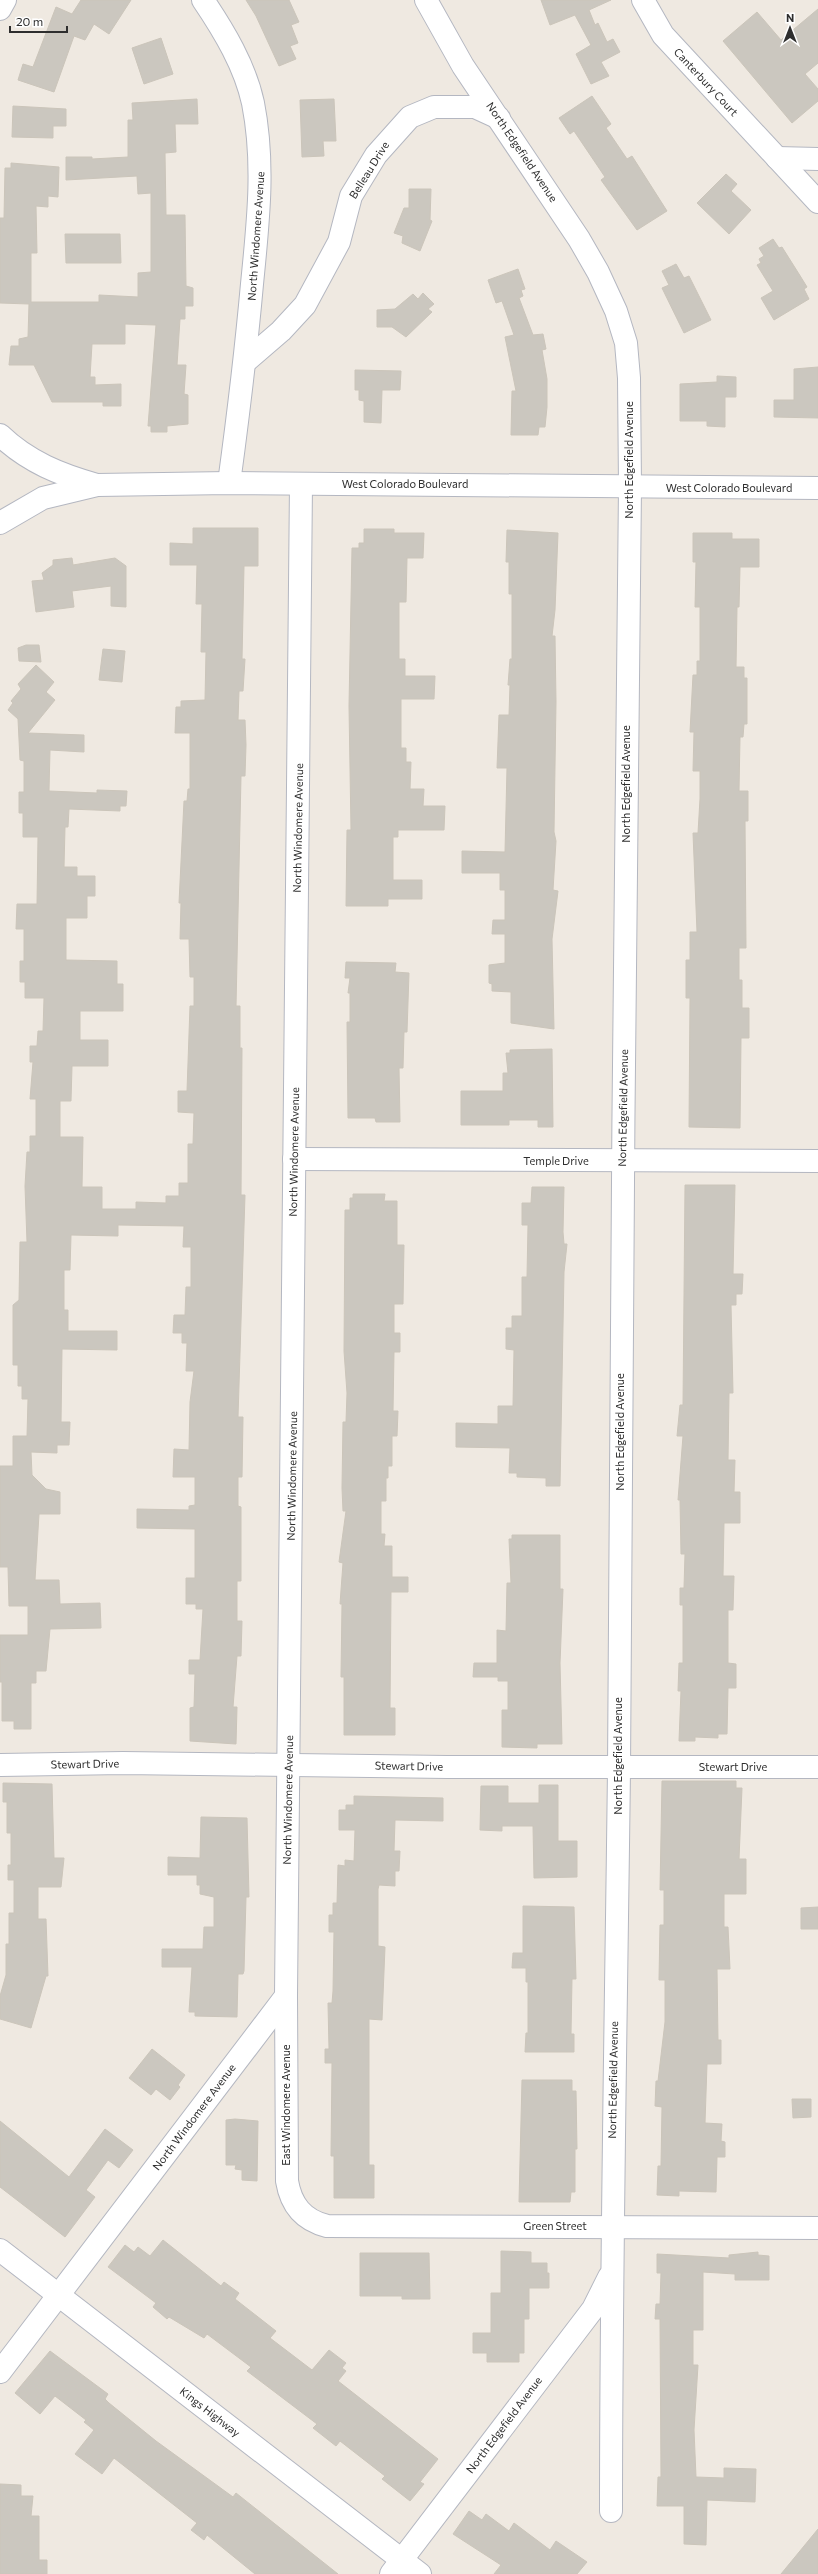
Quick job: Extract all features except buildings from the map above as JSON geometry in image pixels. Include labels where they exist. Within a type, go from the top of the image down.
[{"type":"street","points":[[0,9],[5,0]]},
{"type":"street","name":"North Windomere Avenue","points":[[203,0],[222,29],[237,60],[252,102],[261,155],[260,204],[245,362],[229,483]]},
{"type":"street","name":"North Edgefield Avenue","points":[[426,0],[446,40],[579,239],[598,272],[616,311],[626,343],[629,378],[630,487],[622,1161],[619,1767],[612,2226],[612,2511]]},
{"type":"street","name":"Canterbury Court","points":[[643,0],[662,35],[818,202]]},
{"type":"street","name":"Belleau Drive","points":[[245,362],[281,331],[305,305],[340,242],[351,196],[376,155],[410,117],[434,107],[475,107],[499,118]]},
{"type":"street","points":[[777,158],[818,159]]},
{"type":"street","points":[[0,435],[10,445],[43,467],[97,485]]},
{"type":"street","name":"West Colorado Boulevard","points":[[0,523],[43,498],[97,485],[229,483],[818,488]]},
{"type":"street","name":"North Windomere Avenue","points":[[0,2372],[286,1996],[301,484]]},
{"type":"street","name":"Temple Drive","points":[[294,1159],[818,1161]]},
{"type":"street","name":"Stewart Drive","points":[[0,1765],[289,1764],[818,1767]]},
{"type":"street","name":"East Windomere Avenue","points":[[286,1996],[287,2181],[290,2196],[298,2210]]},
{"type":"street","name":"Green Street","points":[[298,2210],[313,2223],[327,2226],[818,2228]]},
{"type":"street","name":"Kings Highway","points":[[0,2250],[396,2567],[420,2574]]},
{"type":"street","name":"North Edgefield Avenue","points":[[396,2567],[593,2309],[612,2273]]}]
